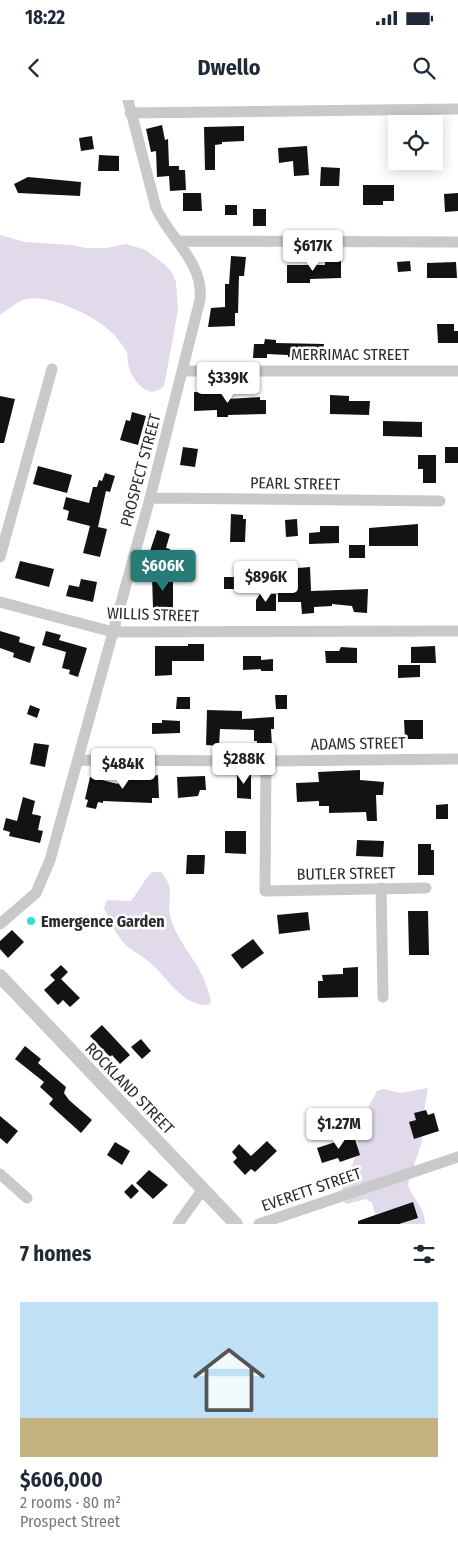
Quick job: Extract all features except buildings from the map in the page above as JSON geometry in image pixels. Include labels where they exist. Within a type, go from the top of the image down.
[{"type":"street","name":"PROSPECT STREET","points":[[0,924],[31,899],[43,882],[150,498],[183,371],[201,292],[196,269],[156,208],[128,100]]},
{"type":"street","points":[[130,113],[458,109]]},
{"type":"street","points":[[177,241],[458,242]]},
{"type":"street","points":[[0,557],[52,369]]},
{"type":"street","name":"MERRIMAC STREET","points":[[183,371],[458,371]]},
{"type":"street","name":"PEARL STREET","points":[[150,498],[440,501]]},
{"type":"street","name":"WILLIS STREET","points":[[0,602],[113,632],[458,630]]},
{"type":"street","name":"ADAMS STREET","points":[[78,760],[458,759]]},
{"type":"street","name":"BUTLER STREET","points":[[266,761],[265,891],[426,888]]},
{"type":"street","points":[[381,888],[383,997]]},
{"type":"street","name":"ROCKLAND STREET","points":[[0,976],[236,1224]]},
{"type":"street","name":"EVERETT STREET","points":[[259,1224],[458,1157]]},
{"type":"street","points":[[0,1174],[27,1198]]},
{"type":"street","points":[[178,1224],[203,1189]]},
{"type":"shaded area","points":[[0,235],[25,242],[72,245],[86,248],[106,248],[126,244],[146,250],[165,265],[172,272],[176,282],[178,310],[164,386],[152,392],[142,387],[133,376],[128,364],[127,353],[116,337],[99,322],[74,309],[36,298],[26,299],[0,315]]},
{"type":"shaded area","points":[[152,872],[161,872],[169,885],[169,908],[172,922],[204,979],[211,1001],[209,1005],[199,1004],[183,996],[155,967],[128,947],[116,932],[106,913],[104,908],[107,900],[131,901]]},
{"type":"shaded area","points":[[428,1088],[423,1116],[422,1141],[408,1184],[423,1212],[425,1224],[378,1224],[372,1203],[366,1199],[347,1204],[338,1199],[355,1158],[359,1136],[369,1106],[377,1091],[384,1089],[400,1093]]},
{"type":"place","name":"Emergence Garden","points":[[31,921]]}]
